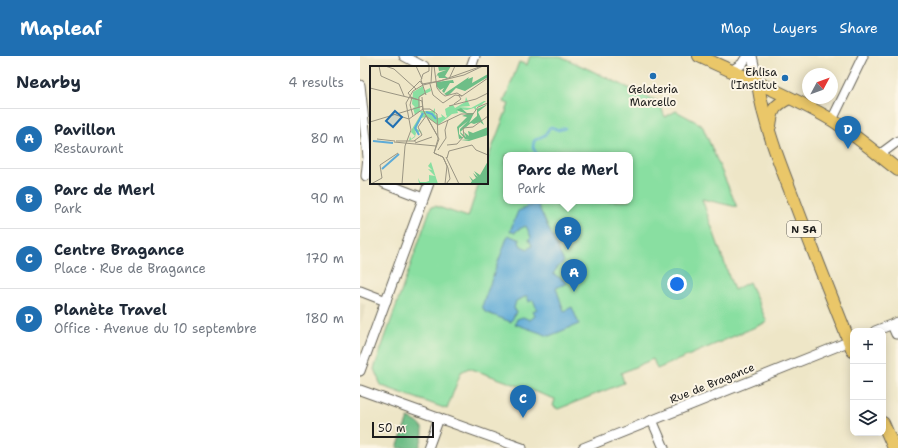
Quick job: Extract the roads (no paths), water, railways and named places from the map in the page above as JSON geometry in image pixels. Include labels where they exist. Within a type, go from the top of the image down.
[{"type":"main road","points":[[699,56],[832,120],[898,170]]},
{"type":"main road","name":"N 5A","points":[[758,84],[760,99],[769,133],[806,234],[850,339]]},
{"type":"main road","name":"N 5A","points":[[769,133],[772,112],[781,102],[789,98]]},
{"type":"main road","points":[[886,432],[891,447]]},
{"type":"street","points":[[404,56],[422,66]]},
{"type":"street","points":[[471,66],[476,56]]},
{"type":"street","points":[[731,71],[742,64],[747,56]]},
{"type":"street","points":[[752,56],[758,84]]},
{"type":"street","points":[[832,120],[863,56]]},
{"type":"street","points":[[360,85],[368,157],[366,176]]},
{"type":"street","points":[[879,155],[898,141]]},
{"type":"street","points":[[387,184],[423,198]]},
{"type":"street","points":[[360,371],[429,184]]},
{"type":"street","points":[[360,292],[386,301]]},
{"type":"street","points":[[882,328],[895,323],[896,334],[898,334]]},
{"type":"street","name":"Rue de Bragance","points":[[583,448],[652,420],[850,345]]},
{"type":"street","points":[[360,390],[522,448]]},
{"type":"street","points":[[428,448],[439,418]]},
{"type":"street","points":[[652,420],[664,448]]},
{"type":"water","points":[[537,204],[564,262],[553,274],[567,283],[556,288],[564,311],[572,307],[579,324],[549,336],[515,324],[517,319],[523,317],[530,320],[535,316],[533,311],[537,309],[533,300],[529,302],[527,296],[516,301],[514,308],[516,312],[511,322],[485,312],[482,306],[508,235],[520,240],[519,242],[521,246],[528,249],[532,246],[529,239],[531,237],[526,226],[517,230],[515,233],[510,231],[518,211]]},
{"type":"waterway","points":[[536,152],[533,147],[534,141],[545,135],[549,128],[551,127],[559,130],[565,128]]},
{"type":"place","name":"Gelateria Marcello","points":[[653,76]]},
{"type":"place","name":"Ehlisa l'Institut","points":[[785,78]]},
{"type":"place","name":"Planète Travel","points":[[848,149]]},
{"type":"place","name":"Parc de Merl","points":[[568,250]]},
{"type":"place","name":"Pavillon","points":[[574,292]]},
{"type":"place","name":"Centre Bragance","points":[[523,418]]}]
